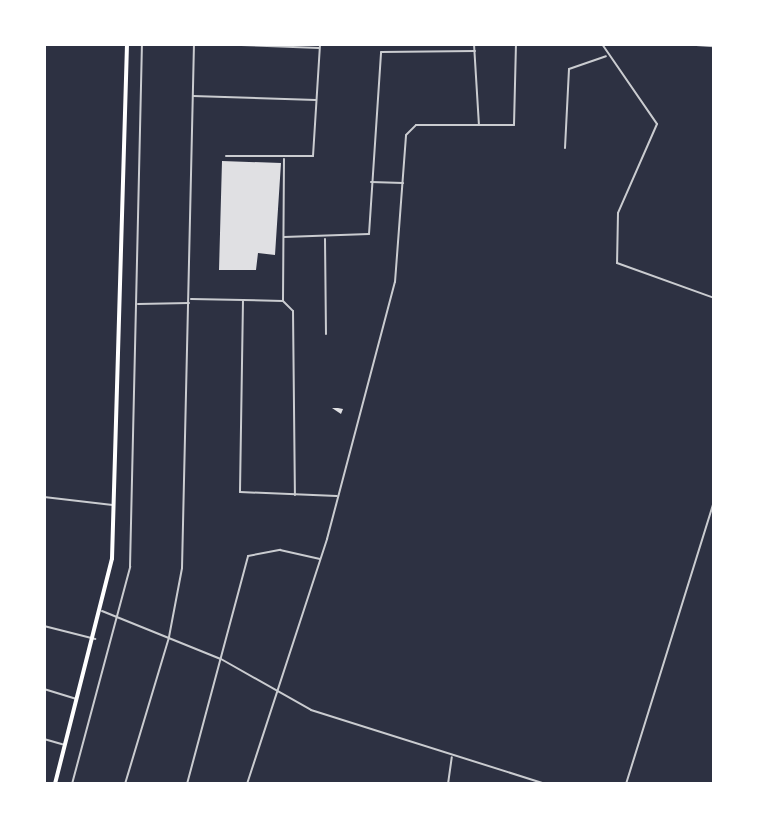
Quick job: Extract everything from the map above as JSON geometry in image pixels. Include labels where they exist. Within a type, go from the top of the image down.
[{"type":"highway","points":[[55,784],[62,744],[102,611],[114,505],[128,44]]},
{"type":"street","points":[[72,784],[121,618],[133,532],[142,44]]},
{"type":"street","points":[[125,784],[169,637],[186,517],[194,44]]},
{"type":"street","points":[[212,44],[320,46],[316,152],[284,157],[226,156]]},
{"type":"street","points":[[431,44],[431,49]]},
{"type":"street","points":[[474,44],[479,126]]},
{"type":"street","points":[[247,784],[274,690],[340,496],[395,282],[411,127],[513,125],[516,44]]},
{"type":"street","points":[[602,44],[607,55],[657,124],[618,213],[617,263],[714,298]]},
{"type":"street","points":[[682,44],[714,46]]},
{"type":"street","points":[[284,237],[369,234],[381,52],[431,49],[475,51]]},
{"type":"street","points":[[565,148],[569,69],[607,55]]},
{"type":"street","points":[[192,96],[318,100]]},
{"type":"street","points":[[283,301],[284,157]]},
{"type":"street","points":[[371,182],[404,183]]},
{"type":"street","points":[[325,237],[326,334]]},
{"type":"street","points":[[243,300],[240,492],[340,496]]},
{"type":"street","points":[[137,304],[283,301],[293,311],[295,495]]},
{"type":"street","points":[[44,497],[114,505]]},
{"type":"street","points":[[626,784],[714,502]]},
{"type":"street","points":[[187,784],[248,556],[280,550],[320,559]]},
{"type":"street","points":[[102,611],[220,659],[311,710],[545,784]]},
{"type":"street","points":[[44,626],[95,639]]},
{"type":"street","points":[[44,689],[77,699]]},
{"type":"street","points":[[44,739],[62,744]]},
{"type":"street","points":[[448,784],[452,755]]},
{"type":"building","points":[[222,161],[281,163],[275,255],[258,253],[256,270],[219,270]]},
{"type":"building","points":[[332,408],[338,408],[343,409],[341,414]]}]
